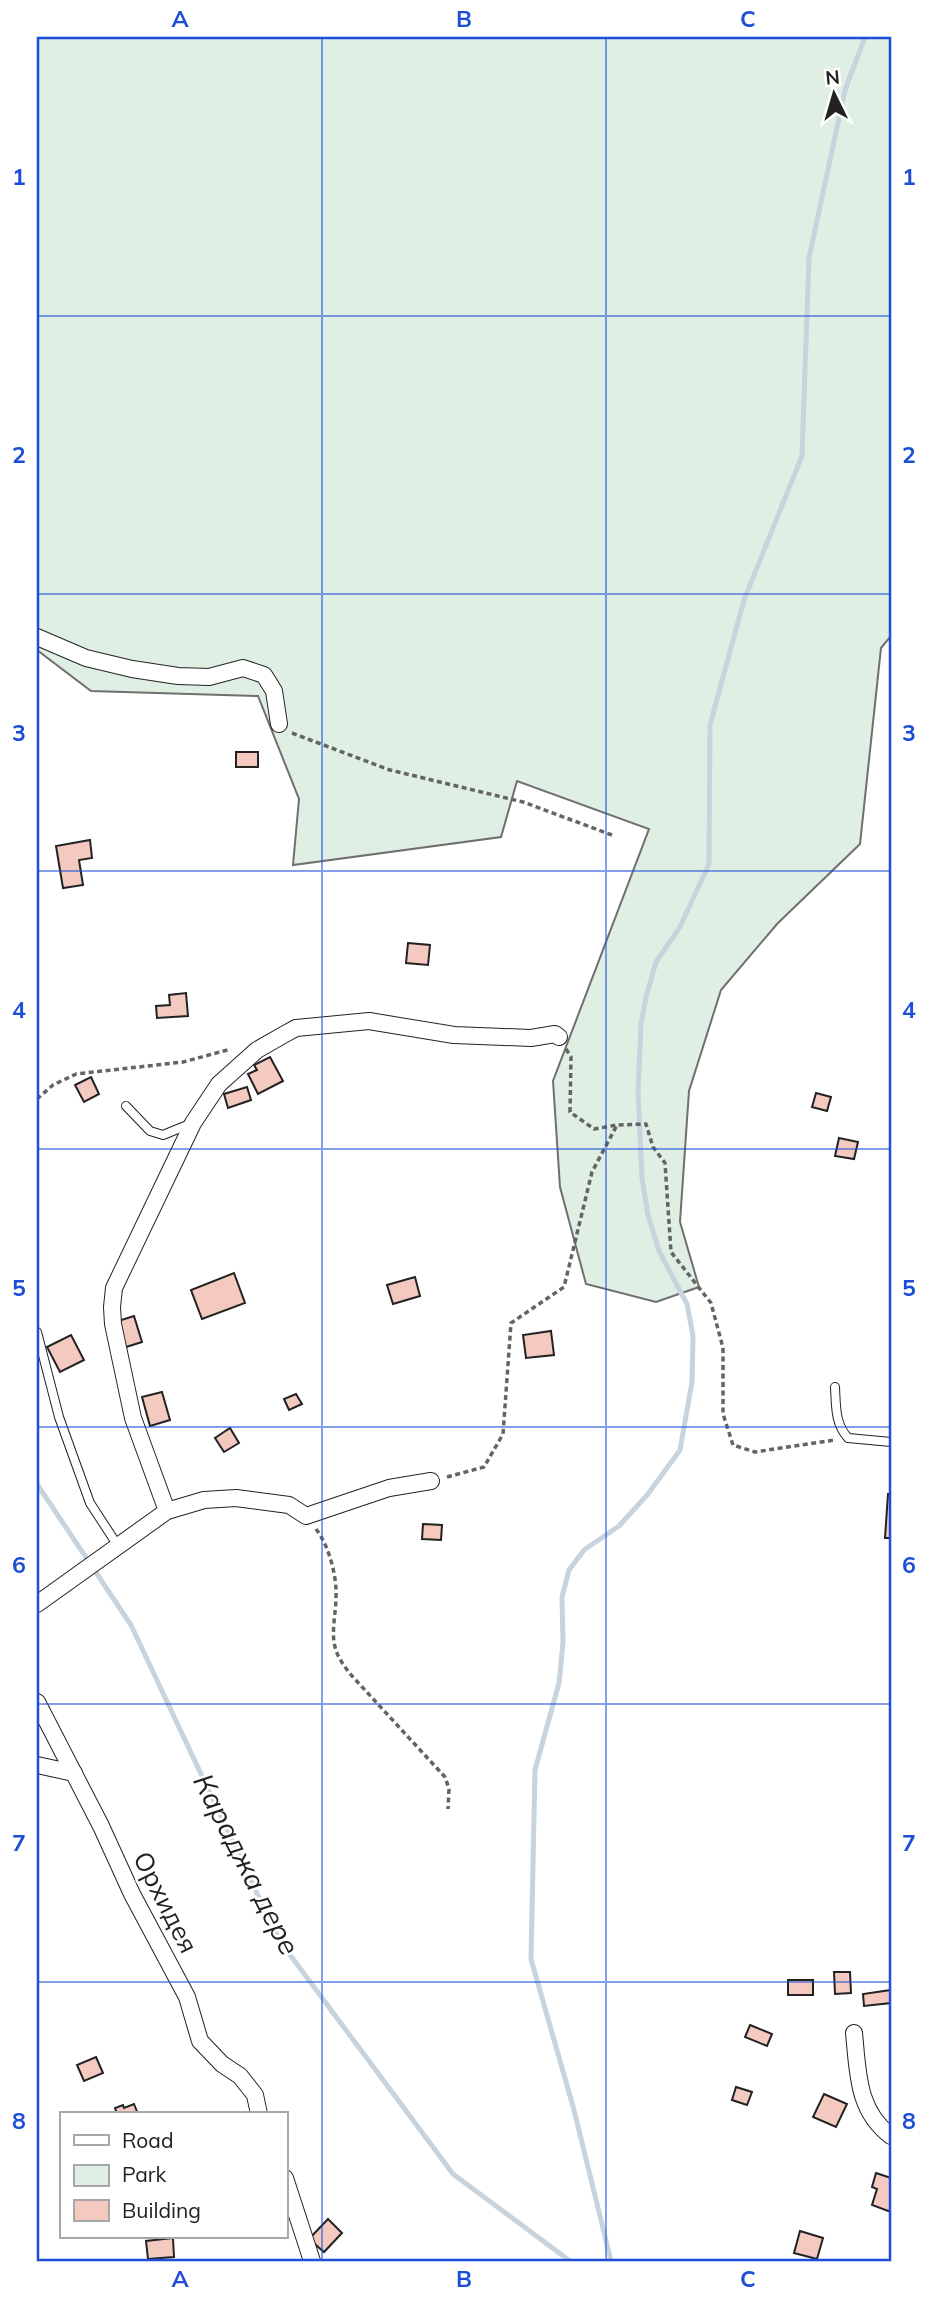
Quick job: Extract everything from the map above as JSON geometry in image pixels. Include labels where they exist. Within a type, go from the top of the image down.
[{"type":"street","points":[[37,636],[86,658],[132,669],[178,676],[209,677],[243,668],[264,676],[274,691],[279,723]]},
{"type":"street","points":[[167,1511],[134,1418],[113,1324],[112,1307],[118,1281],[193,1123],[219,1084],[257,1050],[296,1028],[369,1021],[454,1035],[531,1038],[555,1034],[559,1037]]},
{"type":"street","points":[[37,1604],[167,1511],[204,1500],[236,1498],[289,1506],[306,1516],[389,1488],[431,1481]]},
{"type":"street","name":"Орхидея","points":[[37,1702],[102,1826],[132,1894],[187,1997],[200,2041],[222,2064],[240,2076],[255,2095],[259,2112]]},
{"type":"street","points":[[37,1765],[74,1773]]},
{"type":"street","points":[[854,2034],[861,2093],[874,2122],[891,2136]]},
{"type":"street","points":[[287,2184],[312,2261]]},
{"type":"lane","points":[[126,1106],[150,1131],[163,1135],[193,1123]]},
{"type":"lane","points":[[37,1332],[60,1417],[90,1503],[118,1546]]},
{"type":"lane","points":[[835,1387],[840,1430],[848,1438],[891,1442]]},
{"type":"path","points":[[279,723],[295,736],[390,770],[523,802],[612,835]]},
{"type":"path","points":[[559,1037],[571,1057],[570,1112],[594,1129],[646,1124],[653,1147],[664,1163],[671,1252],[711,1303],[723,1348],[723,1414],[733,1445],[755,1452],[848,1438]]},
{"type":"path","points":[[37,1099],[53,1085],[76,1074],[183,1062],[231,1049]]},
{"type":"path","points":[[431,1481],[484,1467],[503,1434],[511,1323],[564,1287],[592,1172],[617,1125]]},
{"type":"path","points":[[306,1516],[323,1538],[331,1564],[337,1596],[334,1643],[339,1660],[445,1777],[449,1789],[448,1809]]},
{"type":"green space","points":[[37,37],[891,37],[891,636],[881,648],[860,844],[777,924],[721,990],[689,1091],[680,1222],[699,1287],[656,1302],[586,1284],[560,1187],[553,1081],[649,829],[517,781],[501,837],[293,865],[299,799],[258,696],[91,691],[37,650]]},
{"type":"building","points":[[236,752],[258,752],[258,767],[236,767]]},
{"type":"building","points":[[90,840],[92,858],[79,860],[83,885],[63,888],[56,846]]},
{"type":"building","points":[[408,943],[430,945],[428,965],[406,963]]},
{"type":"building","points":[[186,993],[188,1016],[157,1018],[156,1006],[170,1005],[169,995]]},
{"type":"building","points":[[270,1057],[283,1081],[258,1094],[248,1074],[257,1070],[254,1065]]},
{"type":"building","points":[[91,1077],[99,1094],[84,1102],[75,1085]]},
{"type":"building","points":[[247,1087],[251,1100],[228,1108],[224,1094]]},
{"type":"building","points":[[816,1093],[831,1097],[827,1111],[812,1107]]},
{"type":"building","points":[[839,1138],[858,1142],[854,1159],[835,1156]]},
{"type":"building","points":[[234,1273],[245,1303],[202,1319],[191,1290]]},
{"type":"building","points":[[415,1277],[420,1296],[393,1304],[387,1285]]},
{"type":"building","points":[[134,1316],[142,1342],[123,1348],[115,1322]]},
{"type":"building","points":[[551,1331],[554,1355],[526,1358],[523,1335]]},
{"type":"building","points":[[71,1335],[84,1360],[60,1372],[47,1347]]},
{"type":"building","points":[[162,1392],[170,1420],[150,1426],[142,1397]]},
{"type":"building","points":[[296,1394],[302,1404],[289,1410],[284,1399]]},
{"type":"building","points":[[230,1428],[239,1443],[224,1452],[215,1438]]},
{"type":"building","points":[[888,1494],[891,1494],[891,1538],[885,1538]]},
{"type":"building","points":[[423,1524],[442,1525],[441,1540],[422,1539]]},
{"type":"building","points":[[834,1972],[850,1972],[851,1993],[835,1994]]},
{"type":"building","points":[[788,1980],[813,1980],[813,1995],[788,1995]]},
{"type":"building","points":[[891,1990],[891,2003],[864,2006],[863,1994]]},
{"type":"building","points":[[750,2025],[772,2034],[767,2046],[745,2037]]},
{"type":"building","points":[[96,2057],[103,2073],[84,2081],[77,2065]]},
{"type":"building","points":[[736,2087],[752,2092],[747,2105],[732,2100]]},
{"type":"building","points":[[824,2094],[847,2104],[836,2127],[813,2117]]},
{"type":"building","points":[[134,2104],[137,2112],[116,2112],[115,2108],[123,2105],[124,2108]]},
{"type":"building","points":[[876,2173],[891,2178],[891,2212],[872,2205],[877,2189],[872,2187]]},
{"type":"building","points":[[328,2219],[342,2233],[324,2252],[309,2239]]},
{"type":"building","points":[[800,2231],[823,2238],[817,2259],[794,2253]]},
{"type":"building","points":[[173,2238],[174,2257],[148,2259],[146,2241]]},
{"type":"waterway","points":[[611,2261],[574,2110],[531,1959],[535,1770],[559,1683],[563,1642],[562,1597],[569,1570],[584,1550],[619,1526],[648,1494],[680,1450],[692,1382],[693,1336],[687,1304],[659,1251],[648,1215],[642,1178],[638,1092],[641,1025],[656,962],[680,927],[709,864],[710,725],[744,600],[802,456],[809,258],[845,90],[865,37]]},
{"type":"waterway","name":"Караджа дере","points":[[37,1484],[131,1625],[279,1940],[453,2174],[570,2261]]}]
